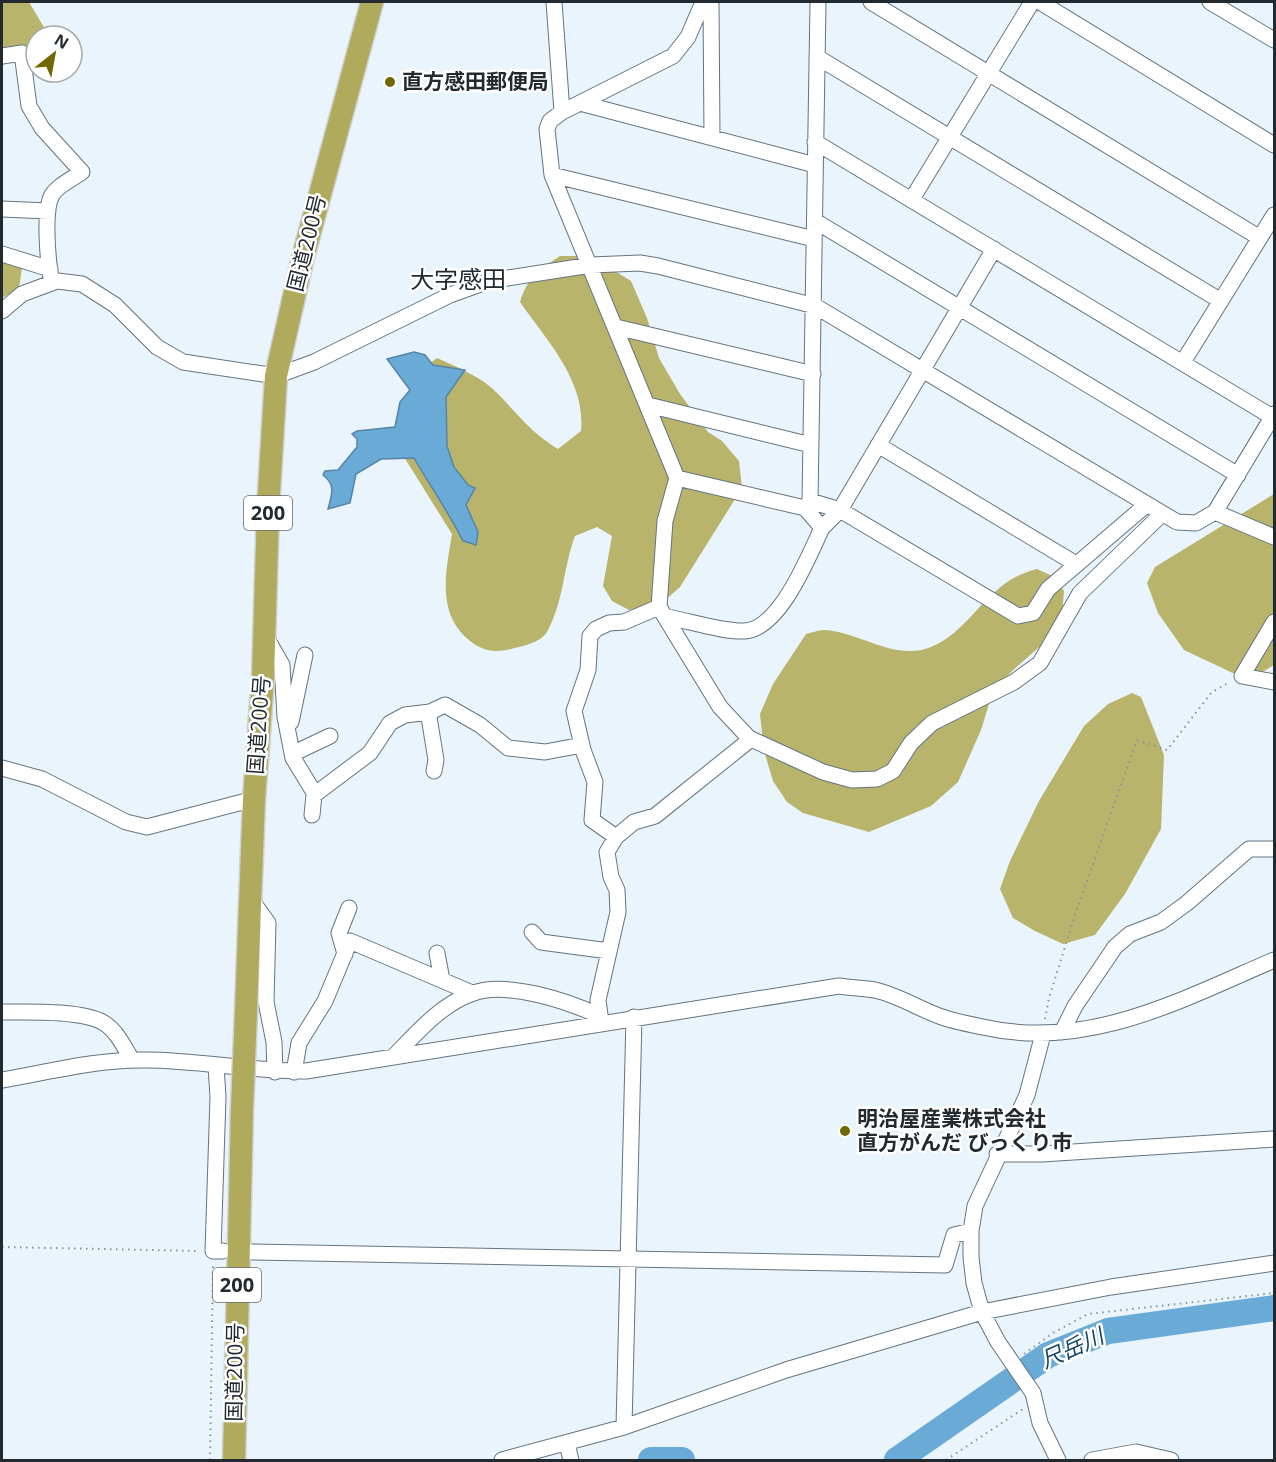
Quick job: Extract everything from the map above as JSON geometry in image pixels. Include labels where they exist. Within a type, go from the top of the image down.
[{"type":"highway","name":"国道200号","points":[[234,1461],[242,1109],[250,897],[276,376],[303,257],[372,2]]},
{"type":"street","points":[[554,2],[562,112]]},
{"type":"street","points":[[703,2],[688,37],[674,56],[562,112],[550,121],[547,129],[552,175],[677,478],[665,521],[663,612],[720,707],[751,739],[824,772],[852,780],[877,779],[893,771],[911,742],[932,723],[1014,682],[1040,663],[1080,593],[1161,514]]},
{"type":"street","points":[[711,2],[712,138]]},
{"type":"street","points":[[818,2],[815,306],[807,505],[822,528]]},
{"type":"street","points":[[871,2],[1260,238]]},
{"type":"street","points":[[912,199],[1032,2]]},
{"type":"street","points":[[1040,2],[1275,145]]},
{"type":"street","points":[[1210,2],[1275,40]]},
{"type":"street","points":[[2,56],[22,53],[28,106],[42,128],[82,172],[52,194],[48,211],[51,276]]},
{"type":"street","points":[[817,57],[1221,301]]},
{"type":"street","points":[[580,103],[815,165]]},
{"type":"street","points":[[2,254],[51,276],[82,284],[115,305],[157,347],[183,362],[276,376],[314,362],[450,295],[489,281],[591,265],[640,263],[657,266],[815,306],[1161,514],[1177,522],[1196,523],[1215,512],[1274,416],[815,142]]},
{"type":"street","points":[[552,175],[814,239]]},
{"type":"street","points":[[2,209],[48,211]]},
{"type":"street","points":[[1183,362],[1275,215]]},
{"type":"street","points":[[815,221],[1238,475]]},
{"type":"street","points":[[616,837],[592,820],[595,782],[582,746],[574,711],[588,670],[590,636],[603,626],[663,612],[747,631],[777,611],[789,594],[822,528],[840,510],[994,249]]},
{"type":"street","points":[[2,311],[22,294],[51,276]]},
{"type":"street","points":[[616,327],[813,374]]},
{"type":"street","points":[[648,405],[811,445]]},
{"type":"street","points":[[878,445],[1076,564]]},
{"type":"street","points":[[677,478],[840,510],[1018,616],[1033,613],[1048,590],[1146,506]]},
{"type":"street","points":[[1215,512],[1275,537]]},
{"type":"street","points":[[1275,622],[1242,676],[1275,682]]},
{"type":"street","points":[[264,634],[282,665],[292,754],[315,794],[312,815]]},
{"type":"street","points":[[289,734],[305,655]]},
{"type":"street","points":[[315,794],[370,753],[390,723],[405,715],[430,712],[445,705],[480,726],[508,748],[545,752],[582,746]]},
{"type":"street","points":[[430,712],[436,760],[434,771]]},
{"type":"street","points":[[292,754],[330,736]]},
{"type":"street","points":[[601,1019],[598,1000],[618,912],[617,890],[611,877],[607,852],[616,837],[634,822],[655,816],[751,739]]},
{"type":"street","points":[[2,768],[42,779],[126,822],[147,827],[254,799]]},
{"type":"street","points":[[1062,1032],[1075,1006],[1115,947],[1130,934],[1161,922],[1187,903],[1249,849],[1275,849]]},
{"type":"street","points":[[250,897],[268,923],[266,1002],[273,1042],[275,1072]]},
{"type":"street","points":[[345,954],[339,933],[349,908]]},
{"type":"street","points":[[532,932],[541,942],[609,951]]},
{"type":"street","points":[[294,1072],[299,1043],[326,1001],[350,941],[472,993]]},
{"type":"street","points":[[437,953],[442,980]]},
{"type":"street","points":[[2,1080],[116,1060],[294,1072],[393,1057],[601,1019],[634,1017],[839,986],[877,991],[942,1017],[984,1027],[1017,1034],[1042,1034],[1096,1028],[1146,1016],[1275,960]]},
{"type":"street","points":[[393,1057],[428,1022],[472,993],[497,988],[522,992],[601,1019]]},
{"type":"street","points":[[2,1012],[88,1016],[105,1023],[117,1036],[132,1060]]},
{"type":"street","points":[[624,1427],[634,1017]]},
{"type":"street","points":[[1042,1034],[1027,1095],[997,1154],[975,1206],[971,1231],[974,1283],[982,1312],[1034,1397],[1040,1423],[1058,1461]]},
{"type":"street","points":[[216,1066],[218,1251]]},
{"type":"street","points":[[997,1154],[1042,1154],[1275,1139]]},
{"type":"street","points":[[251,1252],[945,1265],[954,1235],[971,1231]]},
{"type":"street","points":[[502,1461],[624,1427],[786,1370],[982,1312],[1111,1287],[1275,1263]]},
{"type":"street","points":[[567,1444],[571,1461]]},
{"type":"street","points":[[1092,1461],[1136,1452],[1171,1461]]},
{"type":"path","points":[[1042,1034],[1049,998],[1074,918],[1137,740],[1167,750],[1212,692],[1242,676]]},
{"type":"path","points":[[2,1247],[218,1251],[210,1461]]},
{"type":"path","points":[[1010,1361],[1029,1353],[1053,1333],[1088,1314],[1275,1293]]},
{"type":"path","points":[[946,1461],[1034,1397]]},
{"type":"shaded area","points":[[2,2],[29,2],[42,24],[24,24],[24,47],[2,48]]},
{"type":"shaded area","points":[[2,256],[23,261],[19,288],[2,298]]},
{"type":"shaded area","points":[[560,256],[579,256],[610,268],[631,281],[647,318],[659,358],[680,394],[708,432],[722,441],[739,461],[742,488],[680,587],[663,602],[629,610],[612,601],[603,586],[612,536],[597,527],[575,536],[557,608],[544,636],[520,647],[488,650],[469,640],[452,617],[446,591],[446,577],[452,534],[399,449],[402,409],[411,384],[419,372],[437,358],[484,382],[532,429],[558,449],[581,431],[581,413],[571,378],[520,302],[530,280]]},
{"type":"shaded area","points":[[1274,494],[1274,665],[1264,671],[1237,675],[1184,650],[1158,613],[1147,583],[1155,567]]},
{"type":"shaded area","points":[[1037,569],[1052,576],[1064,591],[1062,615],[1046,641],[1012,671],[992,694],[981,730],[958,782],[931,806],[869,832],[803,813],[787,802],[773,781],[764,751],[760,714],[773,684],[806,634],[822,630],[837,632],[890,648],[917,651],[946,639],[1005,584]]},
{"type":"shaded area","points":[[1132,693],[1141,697],[1164,755],[1161,829],[1125,894],[1095,935],[1063,944],[1013,918],[1000,889],[1010,861],[1039,801],[1084,726],[1108,704]]},
{"type":"water","points":[[414,352],[425,355],[433,365],[465,370],[446,397],[447,446],[454,467],[468,485],[475,488],[466,505],[478,532],[476,545],[463,541],[414,458],[381,459],[356,474],[350,503],[328,509],[332,490],[330,482],[323,475],[325,471],[338,470],[357,447],[357,439],[352,434],[357,431],[395,427],[400,402],[410,390],[387,359]]},
{"type":"waterway","name":"尺岳川","points":[[897,1460],[1048,1355],[1108,1331],[1274,1308]]},
{"type":"waterway","name":"尺岳川","points":[[651,1460],[682,1460]]},
{"type":"place","name":"直方感田郵便局","points":[[390,82]]},
{"type":"place","name":"明治屋産業株式会社 直方がんだ びっくり市","points":[[845,1131]]},
{"type":"district","name":"大字感田","points":[[458,280]]}]
